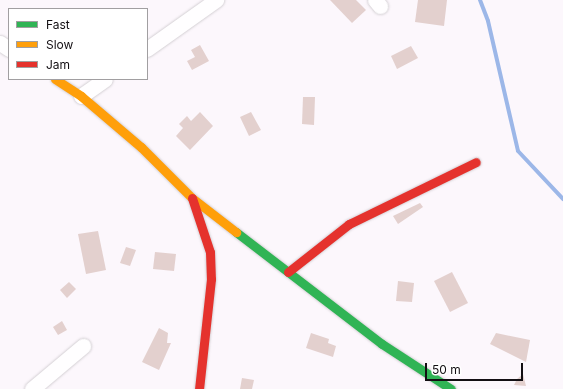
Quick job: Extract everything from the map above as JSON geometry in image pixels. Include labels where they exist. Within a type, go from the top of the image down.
[{"type":"street","points":[[148,48],[216,0]]},
{"type":"street","points":[[56,80],[81,96],[141,147],[192,198],[382,344],[451,389]]},
{"type":"street","points":[[81,96],[104,80]]},
{"type":"street","points":[[288,272],[349,224],[476,162]]},
{"type":"street","points":[[192,198],[210,252],[211,279],[199,389]]},
{"type":"street","points":[[32,389],[84,346]]},
{"type":"building","points":[[330,0],[356,0],[366,10],[352,23]]},
{"type":"building","points":[[418,0],[447,0],[444,26],[415,22]]},
{"type":"building","points":[[200,45],[209,61],[192,70],[187,61],[195,57],[191,50]]},
{"type":"building","points":[[411,46],[418,58],[397,69],[391,56]]},
{"type":"building","points":[[303,97],[315,97],[314,125],[302,124]]},
{"type":"building","points":[[200,112],[213,126],[190,150],[176,136],[183,128],[179,124],[187,116],[191,121]]},
{"type":"building","points":[[251,112],[261,130],[249,136],[240,117]]},
{"type":"building","points":[[420,203],[423,207],[398,224],[393,216]]},
{"type":"building","points":[[98,231],[106,270],[86,274],[78,234]]},
{"type":"building","points":[[126,247],[136,250],[130,266],[120,263]]},
{"type":"building","points":[[155,252],[176,254],[174,271],[153,269]]},
{"type":"building","points":[[452,272],[468,303],[450,312],[434,281]]},
{"type":"building","points":[[398,281],[414,283],[412,302],[396,301]]},
{"type":"building","points":[[69,282],[76,289],[67,298],[60,290]]},
{"type":"building","points":[[62,321],[67,330],[58,335],[53,327]]},
{"type":"building","points":[[159,328],[168,333],[167,343],[171,343],[159,370],[142,362]]},
{"type":"building","points":[[311,333],[329,339],[328,343],[336,346],[333,357],[306,348]]},
{"type":"building","points":[[496,333],[530,340],[526,362],[490,344]]},
{"type":"building","points":[[523,374],[526,386],[514,385],[517,379]]},
{"type":"building","points":[[242,378],[254,380],[252,389],[240,389]]},
{"type":"waterway","points":[[480,0],[488,21],[518,151],[563,199]]},
{"type":"traffic: fast","points":[[236,232],[382,344],[451,389]]},
{"type":"traffic: slow","points":[[57,80],[81,96],[141,147],[192,198],[236,232]]},
{"type":"traffic: jam","points":[[288,272],[349,224],[476,162]]},
{"type":"traffic: jam","points":[[192,198],[210,252],[211,279],[199,389]]}]
